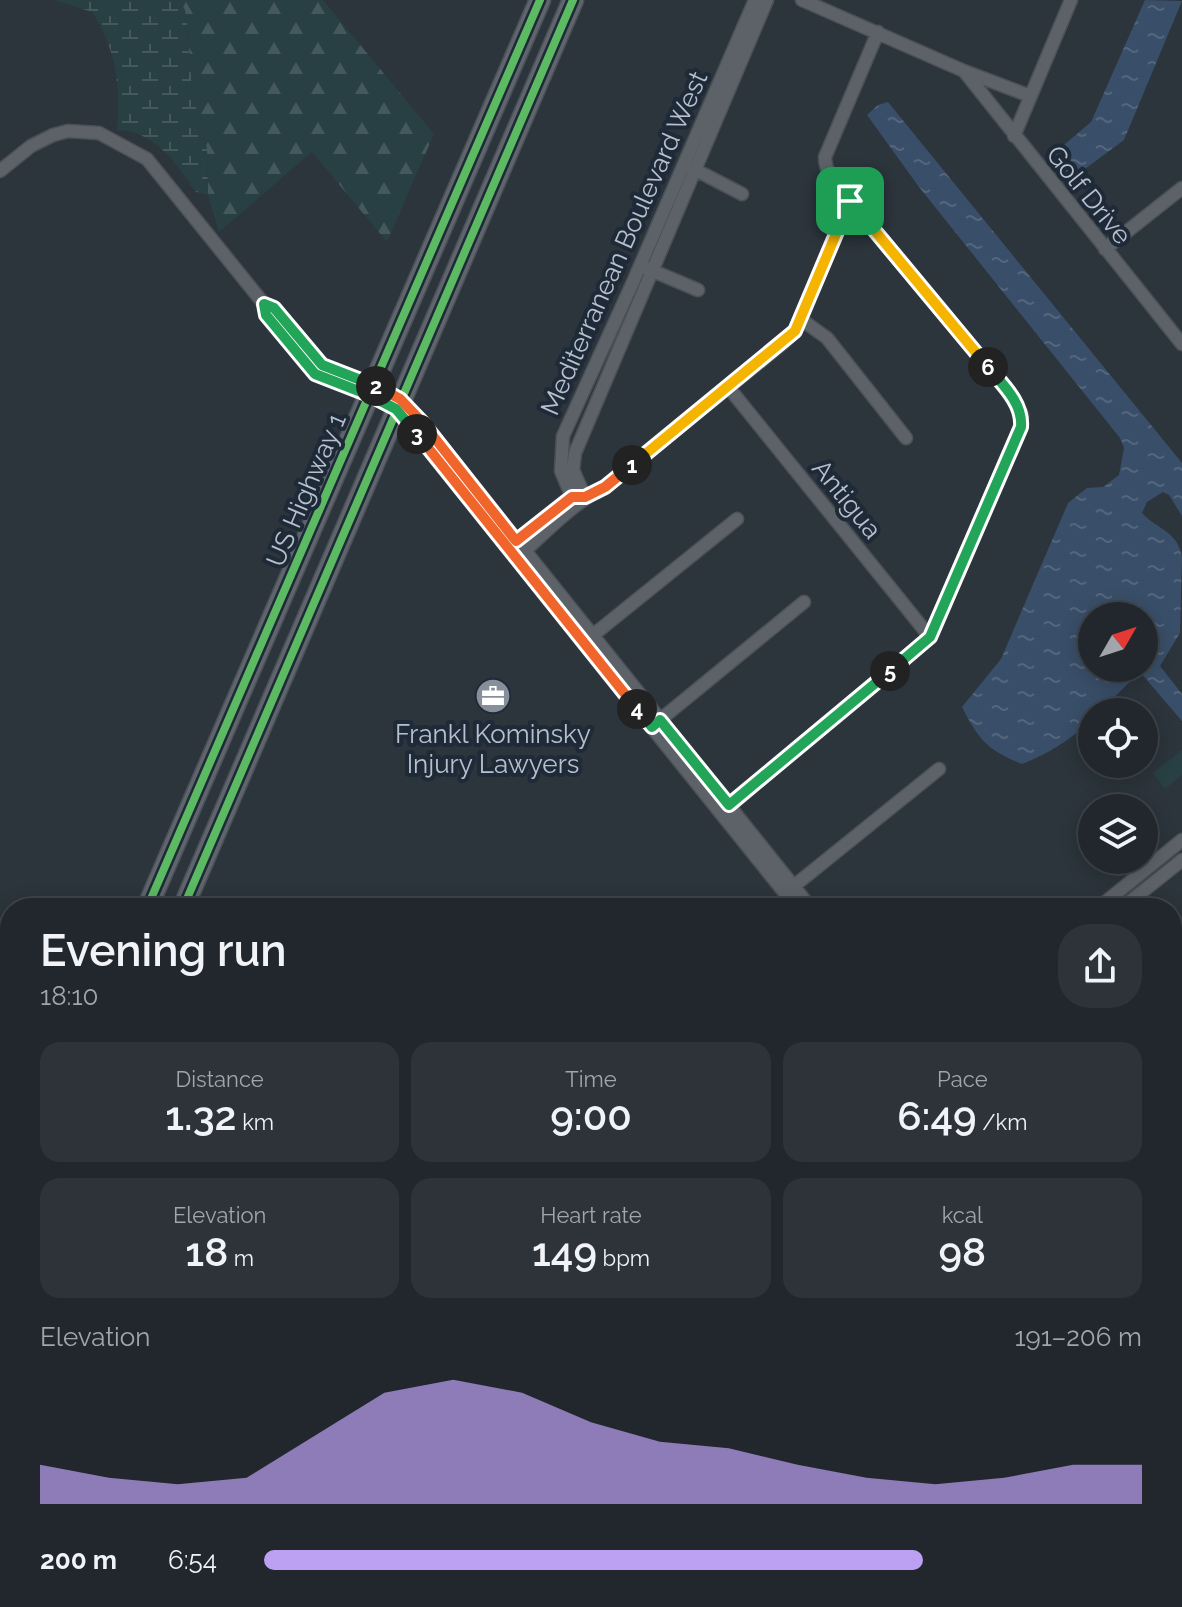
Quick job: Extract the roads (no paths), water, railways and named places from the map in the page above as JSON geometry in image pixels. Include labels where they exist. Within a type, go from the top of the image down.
[{"type":"main road","name":"US Highway 1","points":[[151,898],[540,0]]},
{"type":"main road","name":"US Highway 1","points":[[187,898],[573,0]]},
{"type":"street","name":"Mediterranean Boulevard West","points":[[578,500],[573,470],[575,453],[755,0]]},
{"type":"street","name":"Mediterranean Boulevard West","points":[[689,167],[767,0]]},
{"type":"street","name":"Golf Drive","points":[[802,0],[964,71],[1030,96]]},
{"type":"street","points":[[1014,136],[1071,0]]},
{"type":"street","points":[[724,809],[930,637],[1021,427],[1022,415],[999,380],[825,168],[825,157],[878,32]]},
{"type":"street","name":"Golf Drive","points":[[964,71],[1182,344]]},
{"type":"street","points":[[0,171],[31,146],[68,131],[99,133],[147,159],[264,304],[274,308],[287,333],[322,365],[398,404],[789,890],[799,898]]},
{"type":"street","points":[[689,167],[742,194]]},
{"type":"street","points":[[1105,249],[1182,188]]},
{"type":"street","points":[[516,549],[578,500],[605,487],[783,343],[802,320],[850,201]]},
{"type":"street","points":[[646,268],[698,290]]},
{"type":"street","points":[[802,320],[827,338],[906,438]]},
{"type":"street","name":"Antigua","points":[[729,388],[930,637]]},
{"type":"street","points":[[589,639],[737,519]]},
{"type":"street","points":[[656,724],[804,602]]},
{"type":"street","points":[[789,890],[939,769]]},
{"type":"street","points":[[1110,898],[1182,840]]},
{"type":"street","points":[[1134,898],[1182,860]]},
{"type":"street","points":[[789,890],[793,898]]},
{"type":"water","points":[[1145,0],[1182,1],[1124,140],[1070,180],[1051,156],[1091,122]]},
{"type":"water","points":[[888,102],[1182,463],[1182,516],[1169,495],[1163,492],[1147,502],[1142,513],[1172,536],[1182,557],[1180,633],[1160,666],[1182,694],[1182,721],[1149,682],[1158,682],[1158,602],[1078,602],[1078,682],[1130,682],[1113,698],[1078,698],[1078,731],[1050,751],[1022,764],[1000,754],[985,743],[962,707],[1001,659],[1068,503],[1087,488],[1103,487],[1119,475],[1124,448],[1120,438],[919,187],[867,115],[878,105]]},
{"type":"place","name":"Frankl Kominsky Injury Lawyers","points":[[493,696]]}]
